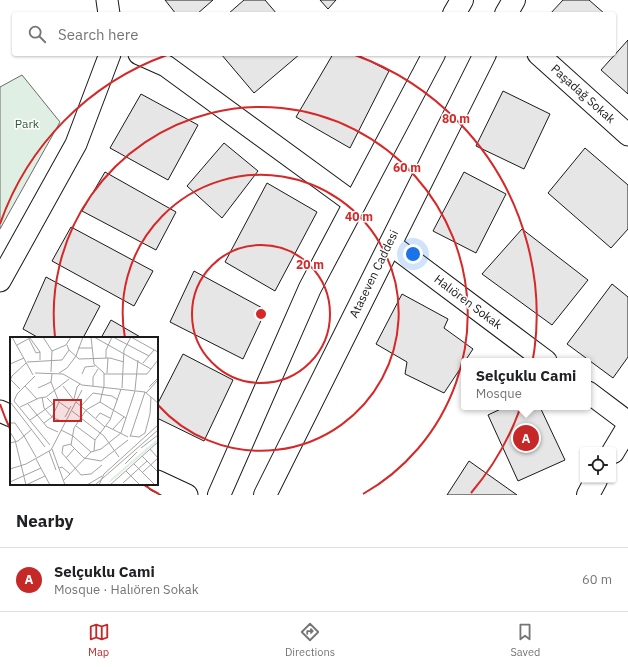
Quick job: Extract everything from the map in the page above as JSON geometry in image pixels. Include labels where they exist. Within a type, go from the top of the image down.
[{"type":"main road","points":[[455,12],[462,0]]},
{"type":"main road","points":[[507,12],[514,0]]},
{"type":"main road","points":[[219,495],[310,288],[433,56]]},
{"type":"main road","name":"Ataseven Caddesi","points":[[265,495],[484,56]]},
{"type":"main road","points":[[616,447],[628,426]]},
{"type":"main road","points":[[588,495],[594,483]]},
{"type":"street","points":[[107,0],[109,12]]},
{"type":"street","points":[[0,281],[76,144],[109,56]]},
{"type":"street","points":[[144,56],[166,66],[355,204]]},
{"type":"street","name":"Paşadağ Sokak","points":[[540,56],[628,135]]},
{"type":"street","name":"Halıören Sokak","points":[[390,244],[542,358]]},
{"type":"street","points":[[591,394],[628,422]]},
{"type":"street","points":[[0,411],[10,416]]},
{"type":"street","points":[[158,481],[187,495]]},
{"type":"green space","name":"Park","points":[[22,75],[60,122],[0,229],[0,87]]},
{"type":"building","points":[[165,0],[213,0],[199,12],[174,12]]},
{"type":"building","points":[[244,0],[265,0],[275,12],[230,12]]},
{"type":"building","points":[[320,0],[336,0],[328,9]]},
{"type":"building","points":[[563,0],[589,0],[603,12],[552,12]]},
{"type":"building","points":[[628,40],[628,94],[601,70],[614,56],[616,56],[616,53]]},
{"type":"building","points":[[223,56],[298,56],[254,93]]},
{"type":"building","points":[[332,56],[360,56],[389,71],[350,148],[296,117]]},
{"type":"building","points":[[503,91],[550,114],[524,169],[476,146]]},
{"type":"building","points":[[141,94],[198,125],[168,180],[110,148]]},
{"type":"building","points":[[224,143],[258,171],[222,218],[187,186]]},
{"type":"building","points":[[585,148],[628,185],[628,229],[611,248],[548,193]]},
{"type":"building","points":[[105,172],[176,212],[156,250],[82,211]]},
{"type":"building","points":[[464,172],[506,194],[476,253],[433,231]]},
{"type":"building","points":[[267,183],[317,212],[275,291],[225,262]]},
{"type":"building","points":[[71,227],[153,271],[134,306],[52,261]]},
{"type":"building","points":[[522,229],[588,280],[552,325],[482,274]]},
{"type":"building","points":[[194,271],[266,310],[243,359],[170,322]]},
{"type":"building","points":[[46,277],[100,306],[84,337],[37,337],[23,329]]},
{"type":"building","points":[[612,284],[628,297],[628,357],[613,378],[591,362],[591,358],[586,358],[567,344]]},
{"type":"building","points":[[402,294],[448,319],[444,328],[473,349],[467,358],[461,358],[461,368],[444,393],[405,374],[407,362],[376,344]]},
{"type":"building","points":[[111,320],[140,337],[102,337]]},
{"type":"building","points":[[183,354],[233,380],[204,441],[158,418],[158,403]]},
{"type":"building","points":[[499,410],[541,410],[565,460],[518,481],[488,415]]},
{"type":"building","points":[[469,461],[517,495],[447,495]]},
{"type":"place","name":"Selçuklu Cami","points":[[526,438]]}]
